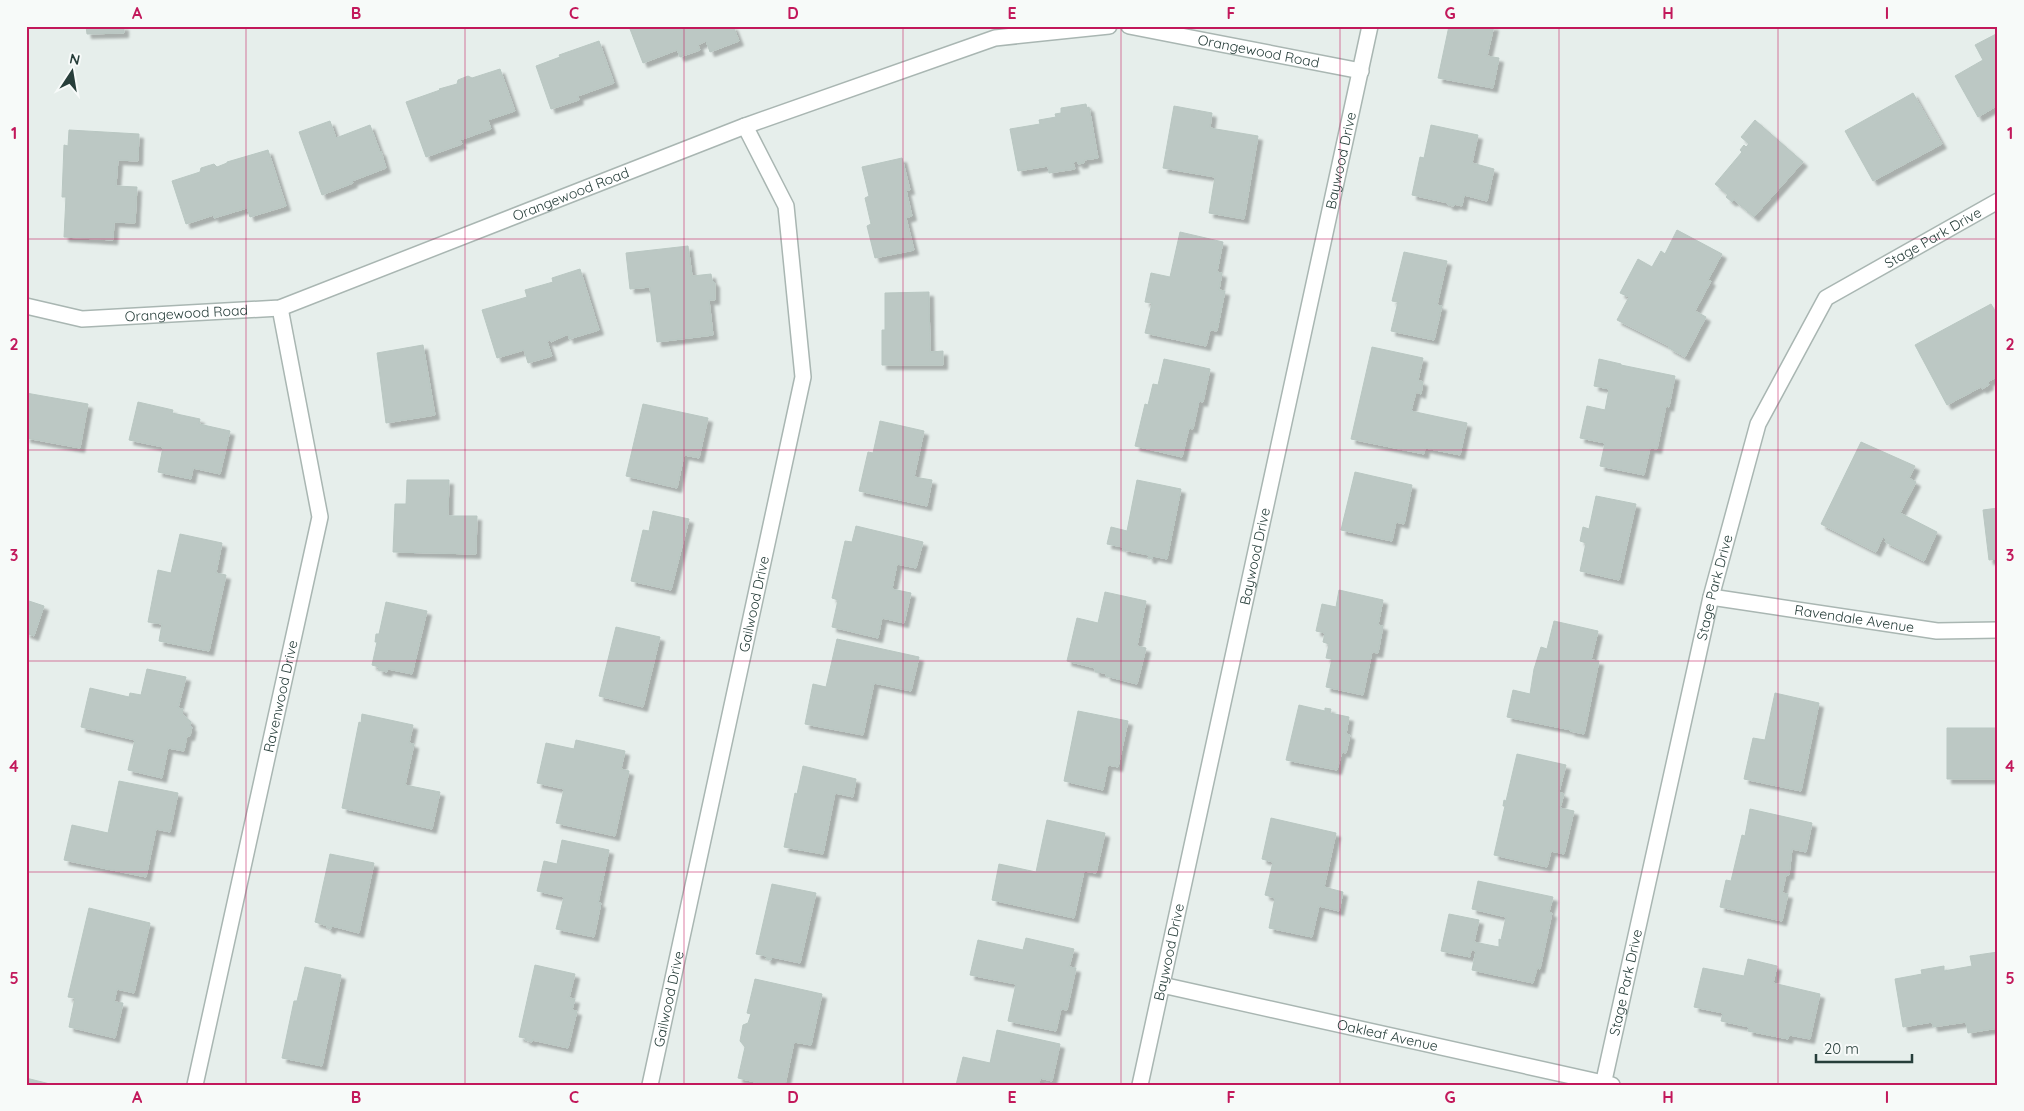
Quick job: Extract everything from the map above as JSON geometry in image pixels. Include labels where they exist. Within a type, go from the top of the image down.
[{"type":"street","name":"Orangewood Road","points":[[26,306],[82,319],[280,308],[745,126],[995,38],[1109,26]]},
{"type":"street","name":"Orangewood Road","points":[[1129,26],[1361,71]]},
{"type":"street","name":"Baywood Drive","points":[[1140,1085],[1370,26]]},
{"type":"street","name":"Gailwood Drive","points":[[650,1085],[803,377],[786,206],[745,126]]},
{"type":"street","name":"Stage Park Drive","points":[[1606,1084],[1711,597],[1758,424],[1826,298],[1998,201]]},
{"type":"street","name":"Ravenwood Drive","points":[[195,1085],[320,517],[280,308]]},
{"type":"street","name":"Ravendale Avenue","points":[[1711,597],[1937,630],[1998,630]]},
{"type":"street","name":"Oakleaf Avenue","points":[[1162,985],[1606,1084]]},
{"type":"building","points":[[86,26],[124,26],[124,33],[87,34]]},
{"type":"building","points":[[637,26],[733,26],[739,41],[710,52],[706,41],[698,45],[700,50],[680,57],[677,50],[643,63],[630,29]]},
{"type":"building","points":[[1449,26],[1494,26],[1487,56],[1499,58],[1493,88],[1438,78]]},
{"type":"building","points":[[1998,33],[1998,110],[1995,107],[1978,117],[1955,76],[1983,60],[1975,45]]},
{"type":"building","points":[[599,41],[614,83],[578,96],[579,100],[551,109],[536,66],[560,57],[559,55]]},
{"type":"building","points":[[500,69],[515,111],[488,120],[491,129],[460,140],[462,144],[426,157],[406,102],[457,84],[458,80],[468,76],[472,78]]},
{"type":"building","points":[[1913,93],[1942,144],[1873,181],[1845,131]]},
{"type":"building","points":[[1086,104],[1087,108],[1089,107],[1098,158],[1084,160],[1084,163],[1078,164],[1078,161],[1073,162],[1075,169],[1049,173],[1048,166],[1018,171],[1010,129],[1040,124],[1039,120],[1056,117],[1055,114],[1061,113],[1061,108]]},
{"type":"building","points":[[1174,106],[1212,113],[1210,128],[1258,136],[1244,219],[1209,213],[1215,177],[1163,168]]},
{"type":"building","points":[[1755,120],[1803,162],[1754,217],[1734,200],[1732,202],[1726,197],[1728,195],[1715,184],[1742,152],[1740,150],[1744,145],[1746,147],[1749,144],[1741,137]]},
{"type":"building","points":[[330,121],[336,138],[370,125],[386,168],[322,195],[299,132]]},
{"type":"building","points":[[1431,125],[1478,135],[1472,163],[1494,169],[1487,201],[1464,195],[1462,206],[1454,204],[1454,206],[1412,195],[1420,157],[1424,158]]},
{"type":"building","points":[[69,130],[139,134],[138,161],[118,160],[116,186],[137,187],[135,223],[114,222],[113,240],[64,237],[66,197],[62,197],[64,145],[68,146]]},
{"type":"building","points":[[268,150],[286,206],[250,217],[247,208],[214,218],[214,215],[186,224],[172,181],[200,172],[201,168],[214,164],[217,167],[227,162]]},
{"type":"building","points":[[902,158],[910,190],[906,190],[912,216],[906,218],[914,250],[875,258],[867,226],[871,224],[865,198],[869,196],[862,167]]},
{"type":"building","points":[[1677,230],[1722,254],[1708,280],[1711,281],[1695,311],[1706,317],[1685,357],[1669,348],[1669,346],[1617,320],[1629,297],[1620,293],[1638,259],[1652,267],[1661,251],[1665,254]]},
{"type":"building","points":[[1180,232],[1223,242],[1217,272],[1222,273],[1219,290],[1225,291],[1217,331],[1210,330],[1206,346],[1145,333],[1152,303],[1145,302],[1151,273],[1170,277]]},
{"type":"building","points":[[688,246],[692,276],[711,274],[712,280],[715,283],[715,300],[709,300],[713,335],[657,342],[650,287],[630,289],[626,253]]},
{"type":"building","points":[[1404,252],[1447,261],[1437,305],[1442,306],[1434,340],[1391,331],[1398,302],[1392,301]]},
{"type":"building","points":[[580,269],[599,330],[569,339],[568,334],[551,342],[551,340],[547,341],[552,356],[528,363],[524,350],[497,358],[482,310],[527,297],[525,290],[553,282],[552,278]]},
{"type":"building","points":[[929,292],[930,352],[943,351],[943,365],[882,365],[882,330],[885,330],[885,293]]},
{"type":"building","points":[[1991,304],[1998,316],[1998,376],[1988,382],[1989,385],[1982,389],[1981,387],[1947,405],[1915,345]]},
{"type":"building","points":[[423,345],[435,415],[386,423],[377,353]]},
{"type":"building","points":[[1372,347],[1423,358],[1418,380],[1423,382],[1421,394],[1416,392],[1411,411],[1467,423],[1460,455],[1425,448],[1424,454],[1351,439]]},
{"type":"building","points":[[1164,359],[1210,369],[1203,402],[1199,401],[1193,429],[1189,428],[1182,457],[1135,446],[1145,404],[1148,405],[1153,384],[1158,385]]},
{"type":"building","points":[[1599,359],[1675,376],[1669,407],[1666,406],[1657,449],[1650,448],[1644,475],[1600,466],[1605,443],[1580,438],[1587,406],[1605,410],[1609,389],[1594,386]]},
{"type":"building","points":[[26,393],[88,404],[80,448],[26,438]]},
{"type":"building","points":[[138,402],[173,410],[172,413],[200,419],[199,424],[230,431],[220,474],[193,468],[191,479],[158,472],[163,447],[129,440]]},
{"type":"building","points":[[643,404],[708,418],[699,458],[684,455],[677,488],[626,476]]},
{"type":"building","points":[[880,421],[924,431],[914,477],[932,480],[927,506],[859,491],[868,452],[873,453]]},
{"type":"building","points":[[1861,442],[1915,466],[1909,478],[1916,482],[1900,513],[1937,532],[1924,561],[1885,542],[1886,539],[1883,537],[1876,552],[1821,524]]},
{"type":"building","points":[[1355,472],[1412,485],[1404,524],[1396,522],[1392,541],[1341,530]]},
{"type":"building","points":[[407,480],[449,480],[448,516],[477,516],[476,554],[393,552],[395,504],[406,504]]},
{"type":"building","points":[[1137,480],[1181,489],[1167,559],[1153,556],[1152,559],[1148,558],[1149,555],[1123,550],[1123,547],[1107,544],[1111,527],[1127,531]]},
{"type":"building","points":[[1596,496],[1636,504],[1619,580],[1580,571],[1586,543],[1580,541],[1583,527],[1589,529]]},
{"type":"building","points":[[1998,508],[1998,559],[1989,560],[1983,510]]},
{"type":"building","points":[[653,511],[689,519],[671,590],[631,581],[643,530],[649,531]]},
{"type":"building","points":[[856,526],[923,542],[916,568],[897,564],[892,589],[911,593],[904,623],[882,618],[878,638],[832,627],[838,600],[832,598],[845,541],[852,542]]},
{"type":"building","points":[[180,534],[222,543],[216,573],[226,575],[209,651],[159,641],[162,624],[148,622],[158,570],[171,573]]},
{"type":"building","points":[[1339,590],[1383,600],[1378,625],[1383,626],[1378,653],[1372,652],[1363,695],[1326,687],[1332,659],[1326,658],[1329,644],[1323,642],[1325,633],[1316,631],[1322,604],[1336,607]]},
{"type":"building","points":[[1105,592],[1146,601],[1137,646],[1146,648],[1137,684],[1106,676],[1106,673],[1095,672],[1095,668],[1067,661],[1077,618],[1098,623]]},
{"type":"building","points":[[26,600],[44,606],[34,636],[26,633]]},
{"type":"building","points":[[386,602],[427,611],[412,674],[388,669],[387,672],[378,670],[379,667],[372,665],[377,642],[375,642],[376,634],[379,634]]},
{"type":"building","points":[[1554,621],[1598,631],[1591,660],[1599,661],[1584,734],[1507,717],[1513,690],[1530,694],[1534,669],[1541,647],[1547,649]]},
{"type":"building","points":[[616,627],[660,637],[643,707],[599,696]]},
{"type":"building","points":[[837,639],[919,657],[911,691],[874,683],[863,735],[805,724],[813,684],[826,687]]},
{"type":"building","points":[[147,669],[186,677],[178,708],[183,709],[182,714],[191,722],[190,736],[187,736],[184,751],[168,748],[162,778],[128,770],[135,740],[81,727],[90,688],[129,697],[130,693],[141,695]]},
{"type":"building","points":[[1775,693],[1819,703],[1801,791],[1744,779],[1753,738],[1765,740]]},
{"type":"building","points":[[1299,705],[1325,711],[1325,708],[1331,709],[1330,713],[1349,717],[1346,734],[1350,735],[1346,753],[1342,752],[1337,770],[1286,760]]},
{"type":"building","points":[[1078,711],[1128,721],[1118,767],[1108,765],[1103,790],[1064,781]]},
{"type":"building","points":[[362,714],[413,725],[409,743],[414,744],[405,785],[440,792],[432,829],[342,808]]},
{"type":"building","points":[[1947,728],[1998,728],[1998,779],[1947,779]]},
{"type":"building","points":[[576,740],[625,751],[621,769],[629,771],[615,836],[556,823],[564,789],[537,783],[546,743],[574,749]]},
{"type":"building","points":[[1517,754],[1566,765],[1559,792],[1564,794],[1560,808],[1574,811],[1564,854],[1551,851],[1547,867],[1494,855],[1505,806],[1503,806],[1504,800],[1506,801]]},
{"type":"building","points":[[803,766],[856,779],[853,797],[835,793],[823,854],[784,847],[795,793],[797,794]]},
{"type":"building","points":[[119,781],[178,793],[170,832],[156,829],[146,877],[64,860],[72,825],[108,833]]},
{"type":"building","points":[[1750,809],[1812,823],[1806,852],[1792,849],[1789,875],[1786,875],[1782,893],[1788,894],[1782,921],[1720,907],[1726,880],[1731,881],[1742,835],[1745,836]]},
{"type":"building","points":[[1271,818],[1336,833],[1324,887],[1343,892],[1339,911],[1319,906],[1312,937],[1269,928],[1275,898],[1265,895],[1273,862],[1262,859]]},
{"type":"building","points":[[1047,820],[1105,833],[1096,873],[1084,871],[1074,918],[992,900],[999,864],[1036,872]]},
{"type":"building","points":[[562,840],[609,850],[598,903],[601,903],[594,937],[556,929],[564,897],[537,891],[544,861],[557,864]]},
{"type":"building","points":[[330,854],[374,863],[359,933],[332,926],[331,929],[327,928],[327,926],[315,922]]},
{"type":"building","points":[[1478,881],[1553,897],[1549,912],[1552,913],[1540,969],[1537,968],[1533,983],[1472,970],[1476,951],[1471,950],[1470,957],[1441,951],[1449,914],[1479,920],[1474,942],[1499,947],[1499,939],[1501,940],[1506,917],[1472,909]]},
{"type":"building","points":[[772,884],[816,893],[800,963],[772,957],[771,960],[766,959],[767,956],[756,954]]},
{"type":"building","points":[[89,908],[150,923],[134,993],[117,989],[114,1002],[123,1003],[115,1038],[69,1027],[75,998],[68,997]]},
{"type":"building","points":[[1026,938],[1074,949],[1069,967],[1076,968],[1067,1010],[1061,1009],[1056,1031],[1008,1021],[1016,984],[970,975],[978,940],[1023,950]]},
{"type":"building","points":[[1998,952],[1998,1028],[1968,1033],[1966,1022],[1933,1027],[1932,1022],[1903,1027],[1895,979],[1922,974],[1921,970],[1944,966],[1944,971],[1972,966],[1970,956]]},
{"type":"building","points":[[1748,959],[1777,966],[1773,983],[1820,994],[1810,1039],[1789,1035],[1788,1039],[1748,1031],[1749,1027],[1721,1021],[1723,1013],[1694,1007],[1703,968],[1744,976]]},
{"type":"building","points":[[535,965],[575,974],[569,998],[575,999],[572,1010],[577,1011],[568,1048],[532,1040],[532,1042],[525,1040],[526,1038],[519,1037]]},
{"type":"building","points":[[305,967],[341,975],[322,1066],[282,1058],[294,1001],[297,1001]]},
{"type":"building","points":[[755,979],[822,994],[811,1045],[794,1042],[785,1085],[768,1085],[738,1078],[745,1047],[740,1041],[743,1025],[748,1023],[751,1014],[747,1013]]},
{"type":"building","points":[[997,1030],[1060,1044],[1052,1081],[1040,1078],[1039,1085],[956,1085],[963,1057],[990,1063]]},
{"type":"building","points":[[26,1078],[54,1085],[26,1085]]}]
